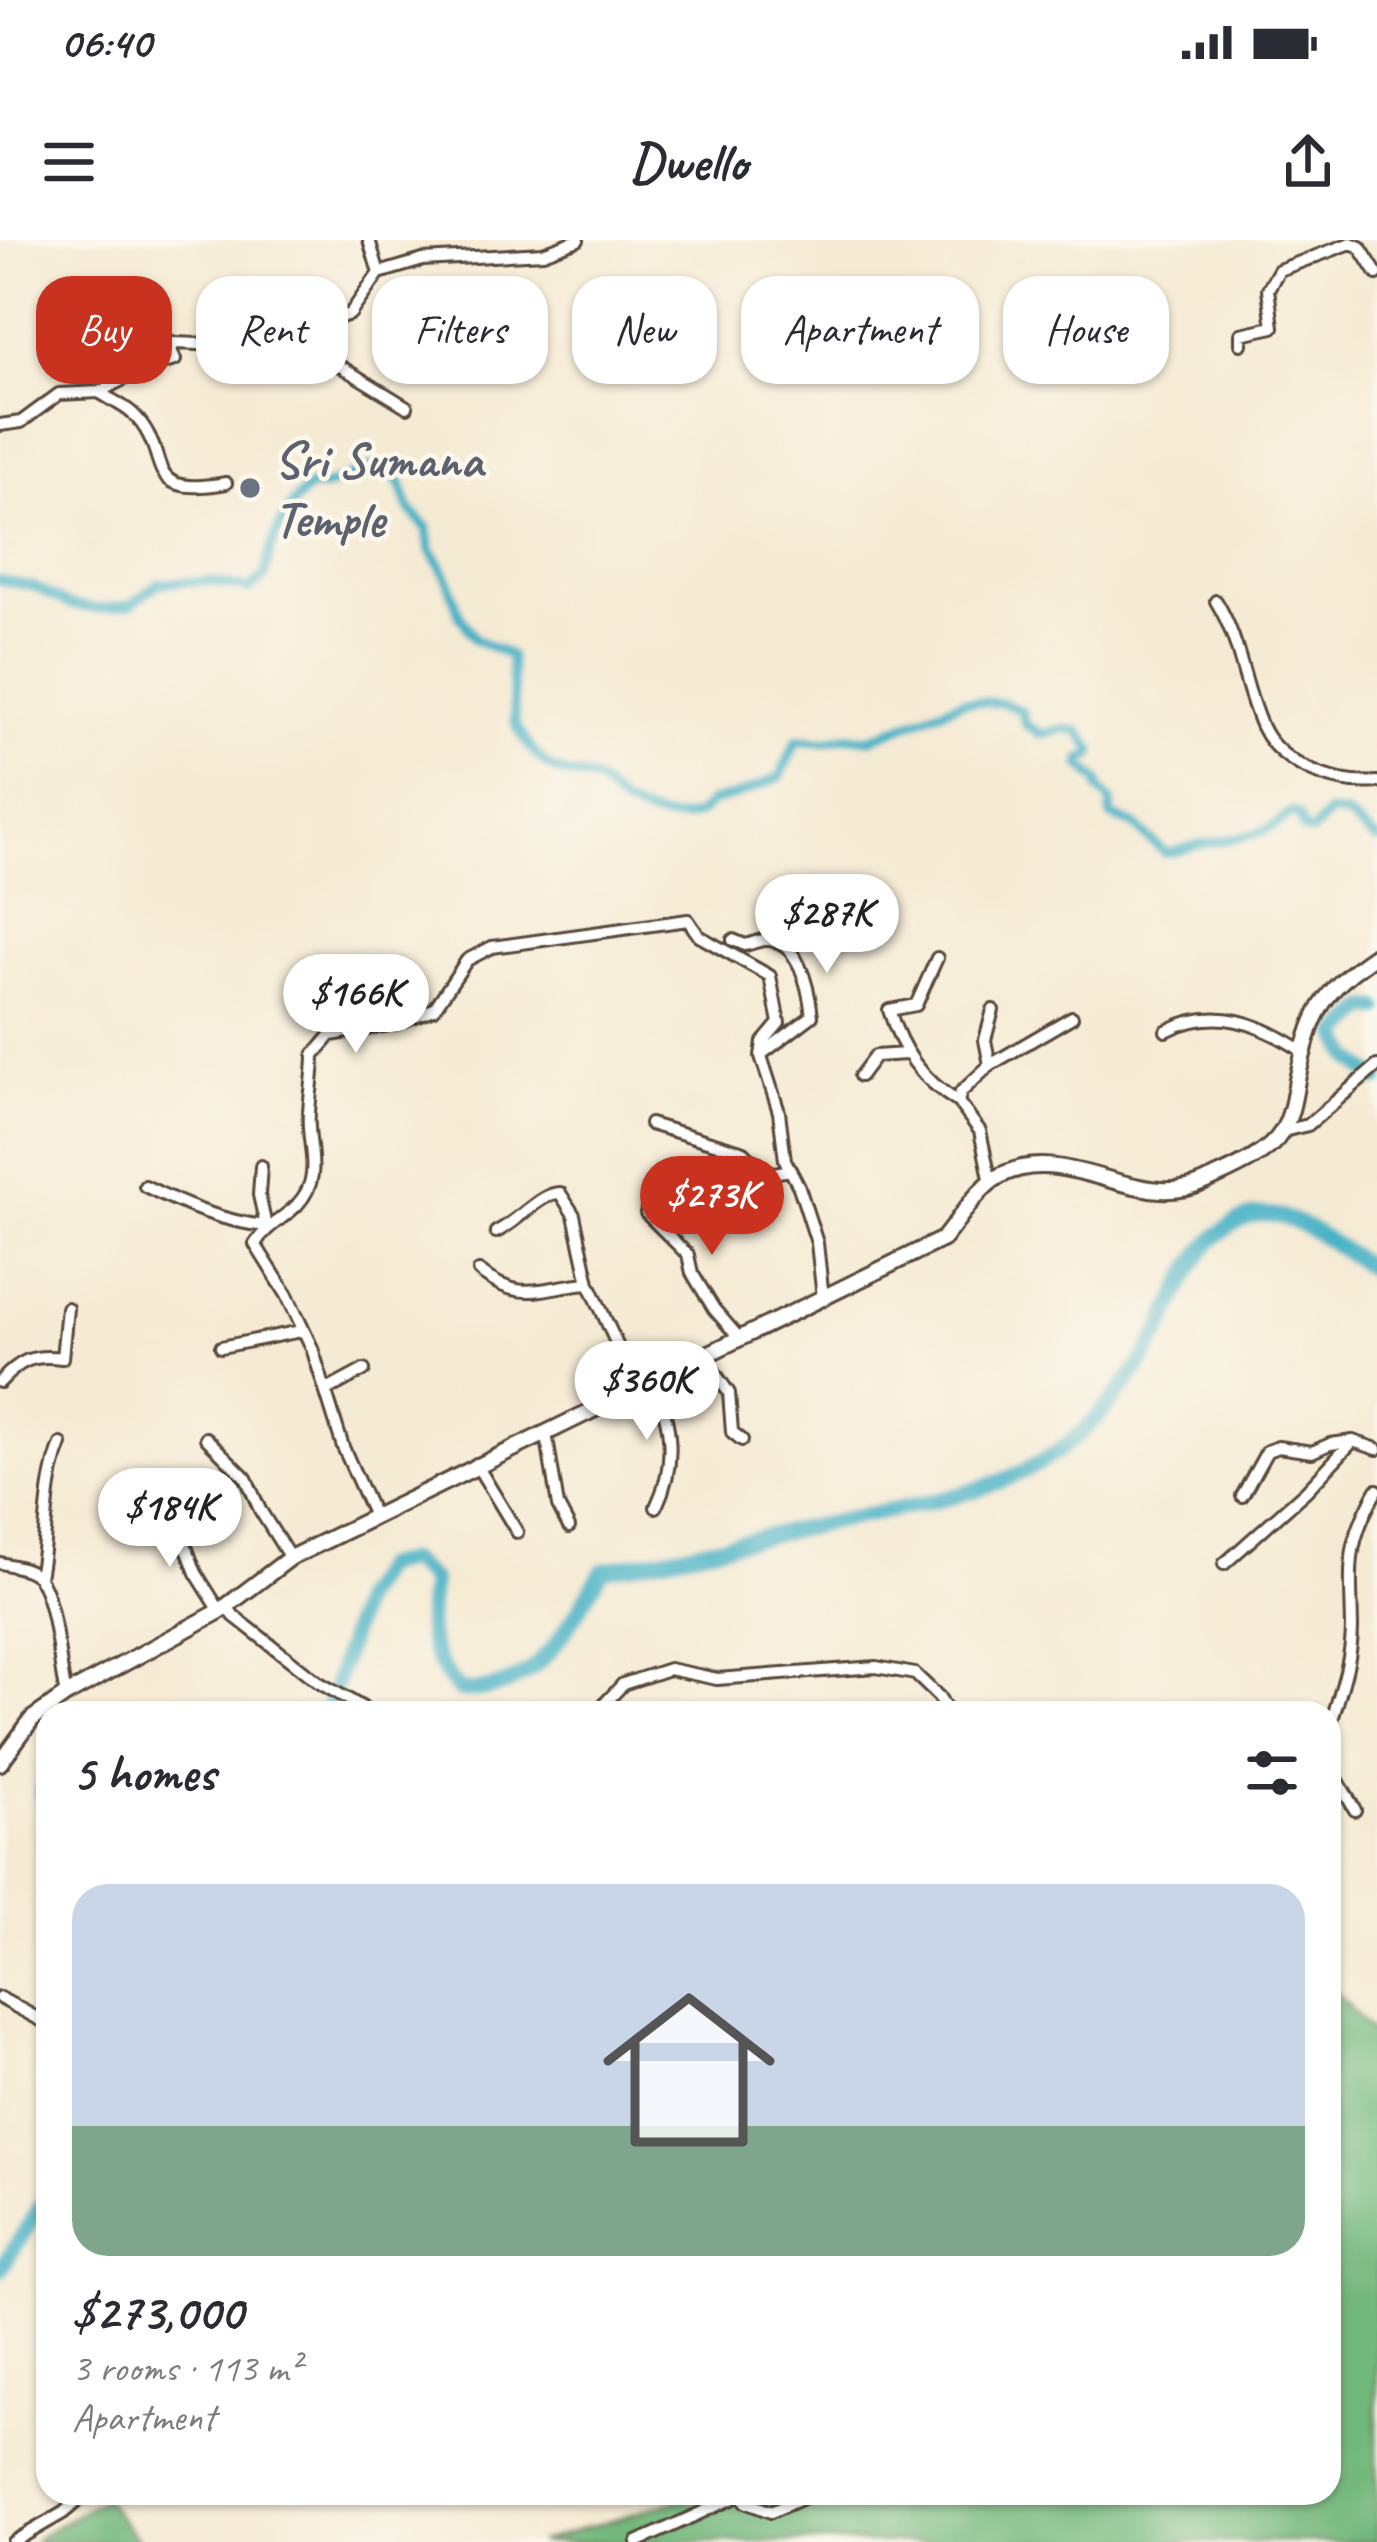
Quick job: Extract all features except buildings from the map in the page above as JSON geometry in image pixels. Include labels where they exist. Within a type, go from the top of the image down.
[{"type":"street","points":[[369,240],[379,272]]},
{"type":"street","points":[[484,240],[484,256]]},
{"type":"street","points":[[348,315],[379,272],[423,260],[543,254],[578,240]]},
{"type":"street","points":[[1241,344],[1240,334],[1273,327],[1268,289],[1279,270],[1359,243],[1377,274]]},
{"type":"street","points":[[0,425],[21,422],[59,394],[99,392],[143,369],[175,360],[174,343],[196,344]]},
{"type":"street","points":[[348,371],[407,407]]},
{"type":"street","points":[[99,392],[132,413],[164,477],[195,489],[226,483]]},
{"type":"street","points":[[1216,602],[1233,628],[1264,731],[1312,772],[1336,781],[1377,782]]},
{"type":"street","points":[[373,1514],[343,1448],[313,1348],[255,1244],[266,1226],[299,1203],[316,1168],[309,1112],[314,1055],[331,1035],[394,1024],[434,1009],[467,960],[492,947],[688,920],[699,936],[770,976],[779,1023],[763,1042],[761,1056],[790,1169],[817,1243],[823,1298]]},
{"type":"street","points":[[734,940],[745,945],[760,940],[784,944],[795,958],[810,998],[812,1016],[766,1047],[761,1056]]},
{"type":"street","points":[[1283,1131],[1325,995],[1377,954]]},
{"type":"street","points":[[938,958],[916,1005],[889,1010],[906,1054],[928,1080],[958,1102],[980,1131],[991,1183]]},
{"type":"street","points":[[990,1065],[985,1040],[994,1010]]},
{"type":"street","points":[[1166,1031],[1181,1023],[1219,1016],[1264,1029],[1304,1052]]},
{"type":"street","points":[[958,1102],[961,1092],[990,1065],[1072,1017]]},
{"type":"street","points":[[860,1076],[874,1056],[906,1054]]},
{"type":"street","points":[[58,1701],[224,1609],[290,1558],[373,1514],[943,1239],[991,1183],[1018,1169],[1053,1166],[1151,1189],[1198,1186],[1261,1152],[1283,1131],[1319,1115],[1377,1066]]},
{"type":"street","points":[[650,1124],[744,1152],[762,1169],[774,1173],[790,1169]]},
{"type":"street","points":[[261,1166],[259,1195],[266,1226]]},
{"type":"street","points":[[145,1186],[185,1206],[266,1226]]},
{"type":"street","points":[[496,1232],[520,1221],[542,1196],[560,1193],[574,1215],[589,1283],[637,1388]]},
{"type":"street","points":[[646,1213],[688,1255],[692,1273],[714,1309],[740,1339]]},
{"type":"street","points":[[479,1270],[495,1284],[515,1292],[550,1292],[561,1284],[589,1283]]},
{"type":"street","points":[[0,1382],[16,1364],[37,1354],[62,1358],[67,1308]]},
{"type":"street","points":[[221,1347],[301,1330]]},
{"type":"street","points":[[704,1357],[729,1393],[732,1432],[742,1440]]},
{"type":"street","points":[[328,1390],[364,1370]]},
{"type":"street","points":[[653,1380],[666,1410],[671,1440],[669,1480],[656,1507]]},
{"type":"street","points":[[546,1433],[558,1506],[569,1527]]},
{"type":"street","points":[[206,1438],[246,1478],[290,1558]]},
{"type":"street","points":[[1242,1496],[1268,1451],[1278,1447],[1312,1452],[1353,1442],[1377,1449]]},
{"type":"street","points":[[1224,1564],[1353,1442]]},
{"type":"street","points":[[61,1444],[50,1470],[39,1577],[50,1604],[66,1695]]},
{"type":"street","points":[[476,1464],[517,1532]]},
{"type":"street","points":[[1337,1701],[1352,1628],[1348,1604],[1355,1528],[1377,1490]]},
{"type":"street","points":[[169,1501],[196,1573],[224,1609],[318,1682],[357,1701]]},
{"type":"street","points":[[0,1563],[39,1577]]},
{"type":"street","points":[[607,1701],[623,1684],[669,1669],[718,1679],[876,1667],[915,1674],[941,1701]]},
{"type":"street","points":[[0,1763],[36,1716]]},
{"type":"street","points":[[1341,1791],[1355,1810]]},
{"type":"street","points":[[0,1998],[36,2018]]},
{"type":"street","points":[[61,2505],[63,2513]]},
{"type":"street","points":[[13,2542],[73,2505]]},
{"type":"street","points":[[637,2542],[718,2505]]},
{"type":"street","points":[[754,2505],[771,2512],[787,2505]]},
{"type":"green space","points":[[1341,1997],[1377,2039],[1377,2542],[538,2542],[662,2505],[1341,2505]]},
{"type":"green space","points":[[94,2505],[109,2505],[140,2542],[35,2542]]},
{"type":"waterway","points":[[0,580],[35,587],[69,605],[97,609],[131,605],[159,583],[208,581],[249,589],[265,576],[280,526],[301,494],[311,486],[324,487],[374,467],[399,479],[409,509],[427,528],[430,548],[475,639],[510,656],[515,723],[530,747],[550,767],[595,781],[634,809],[658,817],[693,816],[710,802],[780,777],[797,740],[870,739],[963,701],[1003,703],[1022,711],[1025,724],[1042,734],[1079,731],[1093,751],[1081,765],[1111,801],[1111,816],[1134,825],[1165,853],[1258,833],[1291,812],[1299,816],[1304,830],[1312,832],[1329,813],[1346,815],[1377,840]]},
{"type":"waterway","points":[[1377,1009],[1367,1008],[1339,1035],[1351,1058],[1377,1079]]},
{"type":"waterway","points":[[331,1701],[361,1598],[382,1567],[409,1561],[432,1581],[430,1640],[439,1664],[459,1691],[511,1682],[547,1654],[603,1570],[946,1498],[1043,1461],[1089,1426],[1116,1397],[1150,1350],[1200,1255],[1229,1226],[1249,1217],[1281,1217],[1377,1273]]},
{"type":"waterway","points":[[0,2270],[36,2214]]},
{"type":"place","name":"Sri Sumana Temple","points":[[250,488]]}]
